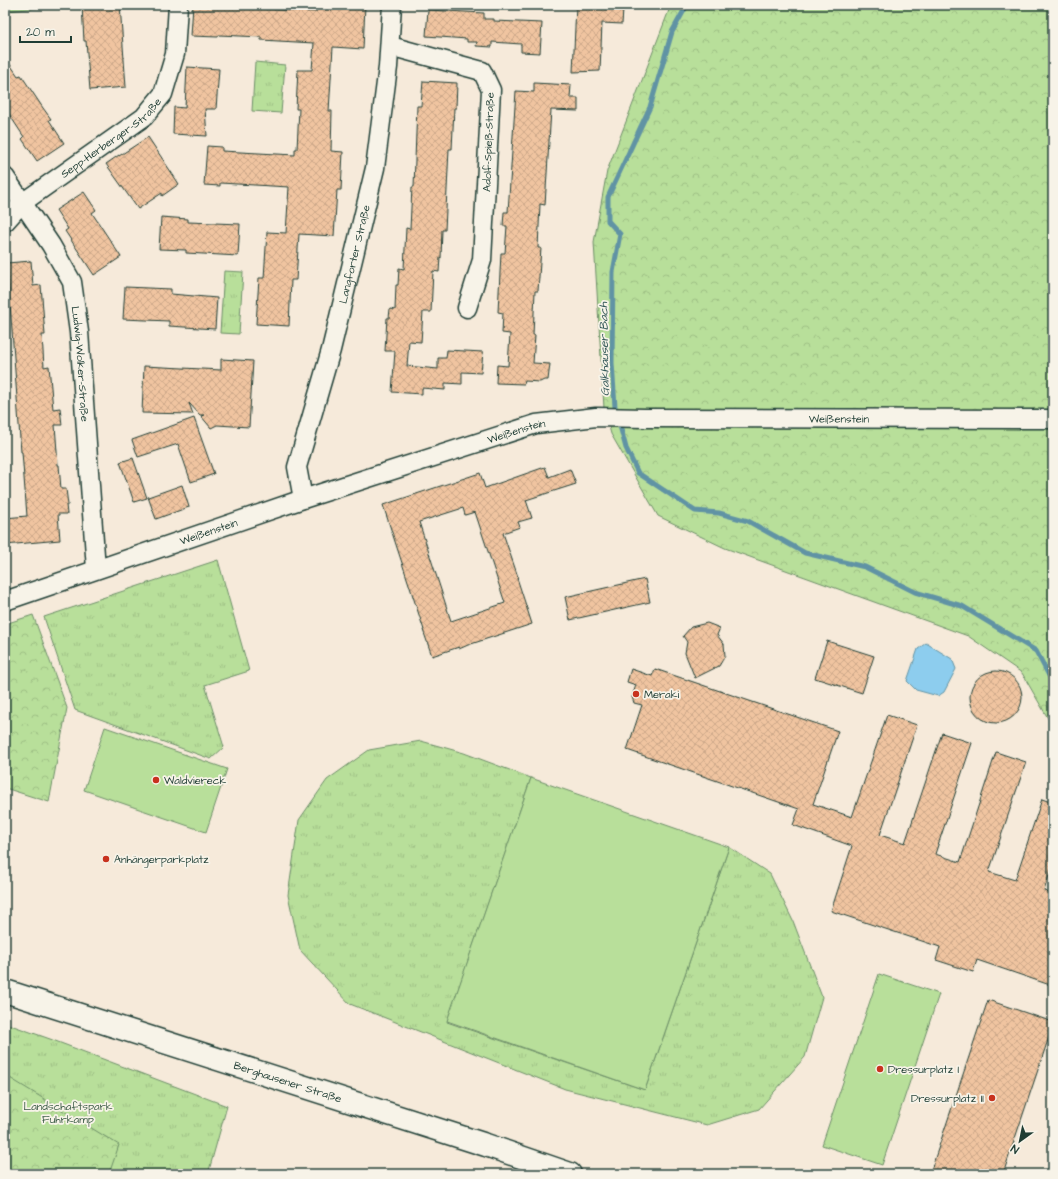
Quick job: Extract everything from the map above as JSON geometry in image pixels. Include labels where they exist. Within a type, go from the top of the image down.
[{"type":"main road","name":"Berghausener Straße","points":[[5,991],[486,1145],[535,1169],[570,1174]]},
{"type":"street","name":"Sepp-Herberger-Straße","points":[[5,222],[22,203],[144,117],[152,108],[163,94],[176,54],[178,5]]},
{"type":"street","name":"Langforter Straße","points":[[303,499],[297,467],[330,356],[375,168],[390,46],[392,5]]},
{"type":"street","name":"Adolf-Spieß-Straße","points":[[390,46],[482,70],[491,90],[482,260],[467,308]]},
{"type":"street","name":"Ludwig-Wolker-Straße","points":[[5,177],[51,245],[72,282],[79,332],[96,569]]},
{"type":"street","name":"Weißenstein","points":[[5,601],[303,499],[536,424],[596,417],[1053,419]]},
{"type":"green space","points":[[5,5],[63,5],[63,6],[6,11]]},
{"type":"green space","points":[[671,5],[1053,5],[1053,727],[1022,673],[968,636],[725,548],[658,516],[611,434],[604,408],[594,242],[607,171]]},
{"type":"green space","points":[[255,62],[285,65],[281,113],[252,111]]},
{"type":"green space","points":[[224,271],[243,272],[239,334],[220,333]]},
{"type":"green space","points":[[218,560],[249,671],[205,685],[224,747],[211,759],[75,710],[44,617]]},
{"type":"green space","points":[[33,615],[67,708],[49,802],[5,788],[5,624]]},
{"type":"green space","name":"Waldviereck","points":[[105,727],[227,769],[206,832],[84,790]]},
{"type":"green space","points":[[421,741],[464,753],[531,778],[447,1022],[645,1090],[729,847],[770,874],[793,921],[822,997],[805,1057],[759,1109],[707,1125],[565,1089],[350,1004],[300,950],[288,895],[299,820],[327,780],[369,750]]},
{"type":"green space","points":[[531,778],[729,847],[645,1090],[447,1021]]},
{"type":"green space","name":"Dressurplatz I","points":[[879,974],[939,994],[882,1165],[822,1145]]},
{"type":"green space","name":"Landschaftspark Fuhrkamp","points":[[5,1023],[227,1106],[208,1174],[5,1174]]},
{"type":"green space","points":[[5,1075],[119,1145],[109,1174],[5,1174]]},
{"type":"water","points":[[926,643],[952,659],[956,669],[944,692],[938,696],[916,690],[907,681],[918,649]]},
{"type":"building","points":[[82,5],[120,5],[126,87],[90,90],[86,41],[84,41]]},
{"type":"building","points":[[193,5],[220,7],[220,5],[236,5],[247,6],[247,8],[316,12],[316,5],[365,5],[363,49],[333,47],[329,111],[332,111],[331,151],[343,152],[341,190],[337,190],[334,236],[299,234],[296,280],[291,280],[289,326],[256,324],[259,278],[264,278],[267,232],[286,233],[289,187],[220,183],[220,186],[204,185],[207,146],[222,147],[222,151],[295,155],[295,149],[297,149],[299,109],[296,109],[298,70],[312,70],[314,43],[261,40],[261,37],[219,35],[218,37],[191,36]]},
{"type":"building","points":[[576,5],[607,5],[606,9],[623,10],[622,24],[602,23],[600,71],[573,72]]},
{"type":"building","points":[[428,10],[484,13],[484,19],[494,19],[494,21],[542,23],[540,53],[521,52],[521,44],[492,42],[492,47],[476,46],[477,42],[467,42],[467,39],[426,36]]},
{"type":"building","points":[[5,57],[18,76],[21,75],[51,119],[49,120],[64,143],[37,161],[22,139],[24,137],[5,108]]},
{"type":"building","points":[[187,67],[219,69],[216,109],[205,109],[207,136],[173,134],[174,107],[185,108]]},
{"type":"building","points":[[423,81],[457,83],[456,108],[454,108],[452,149],[449,149],[445,230],[442,230],[439,272],[433,271],[431,312],[423,312],[421,342],[409,341],[407,366],[438,369],[438,358],[446,358],[447,350],[483,352],[481,373],[462,372],[462,384],[445,383],[445,390],[422,388],[422,394],[392,392],[395,351],[385,351],[387,318],[389,318],[390,309],[395,310],[396,285],[398,285],[399,268],[404,269],[406,228],[410,229],[412,187],[414,187],[417,106],[421,106]]},
{"type":"building","points":[[534,83],[571,85],[570,98],[578,98],[578,111],[551,110],[545,205],[540,204],[538,248],[541,248],[538,291],[535,291],[533,335],[535,335],[533,363],[550,364],[548,380],[540,382],[525,381],[524,384],[496,383],[497,365],[508,366],[510,334],[502,333],[503,313],[498,312],[501,253],[505,253],[507,226],[503,226],[504,212],[508,212],[516,91],[534,92]]},
{"type":"building","points":[[148,137],[179,184],[162,196],[162,193],[138,209],[106,164]]},
{"type":"building","points":[[84,192],[96,210],[92,213],[121,257],[94,275],[65,231],[68,229],[56,210]]},
{"type":"building","points":[[161,217],[188,219],[188,222],[240,224],[238,256],[186,253],[186,250],[159,249]]},
{"type":"building","points":[[31,261],[33,286],[41,285],[45,335],[42,335],[44,367],[49,366],[53,409],[60,408],[62,425],[55,425],[58,465],[61,489],[66,489],[68,505],[66,505],[67,514],[58,514],[60,540],[5,545],[5,518],[27,516],[7,263]]},
{"type":"building","points":[[125,287],[171,289],[171,294],[217,298],[215,329],[169,326],[169,321],[123,319]]},
{"type":"building","points":[[221,359],[253,361],[249,427],[217,425],[211,428],[201,416],[204,415],[200,415],[189,403],[193,414],[142,413],[144,366],[221,370]]},
{"type":"building","points":[[194,418],[214,474],[191,482],[178,444],[138,457],[132,440]]},
{"type":"building","points":[[133,458],[147,498],[134,502],[120,462]]},
{"type":"building","points":[[545,467],[549,477],[570,469],[576,484],[526,500],[532,518],[518,522],[520,527],[503,533],[532,624],[459,649],[459,647],[432,656],[383,505],[480,473],[485,488]],"holes":[[[463,508],[465,515],[475,512],[505,603],[451,621],[419,522]]]},
{"type":"building","points":[[182,485],[189,507],[156,519],[148,497]]},
{"type":"building","points":[[645,579],[650,602],[570,620],[565,597]]},
{"type":"building","points":[[707,623],[720,628],[717,635],[724,644],[725,656],[719,666],[695,678],[685,653],[687,642],[683,636],[691,627]]},
{"type":"building","points":[[827,641],[874,656],[862,693],[815,678]]},
{"type":"building","points":[[631,669],[652,676],[655,669],[838,731],[813,804],[852,817],[887,715],[917,725],[880,835],[905,843],[942,733],[972,743],[935,854],[960,862],[996,752],[1026,762],[989,872],[1015,880],[1042,799],[1053,803],[1053,863],[1044,891],[1053,894],[1053,977],[1050,985],[977,960],[973,972],[936,960],[940,947],[831,911],[852,846],[793,825],[799,809],[627,750],[642,705],[634,703],[632,697],[636,685],[627,682]]},
{"type":"building","points":[[996,671],[1006,673],[1014,679],[1020,687],[1022,697],[1020,707],[1014,715],[1006,721],[996,723],[986,721],[978,715],[972,707],[970,697],[972,687],[978,679],[986,673]]},
{"type":"building","name":"Dressurplatz II","points":[[988,1000],[1053,1022],[1053,1025],[1003,1174],[942,1174],[931,1170]]},
{"type":"waterway","name":"Galkhauser Bach","points":[[687,5],[672,32],[650,107],[608,197],[608,221],[620,234],[613,272],[612,363],[615,407],[626,448],[638,473],[695,511],[719,513],[748,521],[805,553],[865,567],[915,592],[962,606],[1036,651],[1053,683]]},
{"type":"place","name":"Meraki","points":[[636,694]]},
{"type":"place","name":"Waldviereck","points":[[156,780]]},
{"type":"place","name":"Anhängerparkplatz","points":[[106,859]]},
{"type":"place","name":"Dressurplatz I","points":[[880,1069]]},
{"type":"place","name":"Dressurplatz II","points":[[992,1098]]}]
